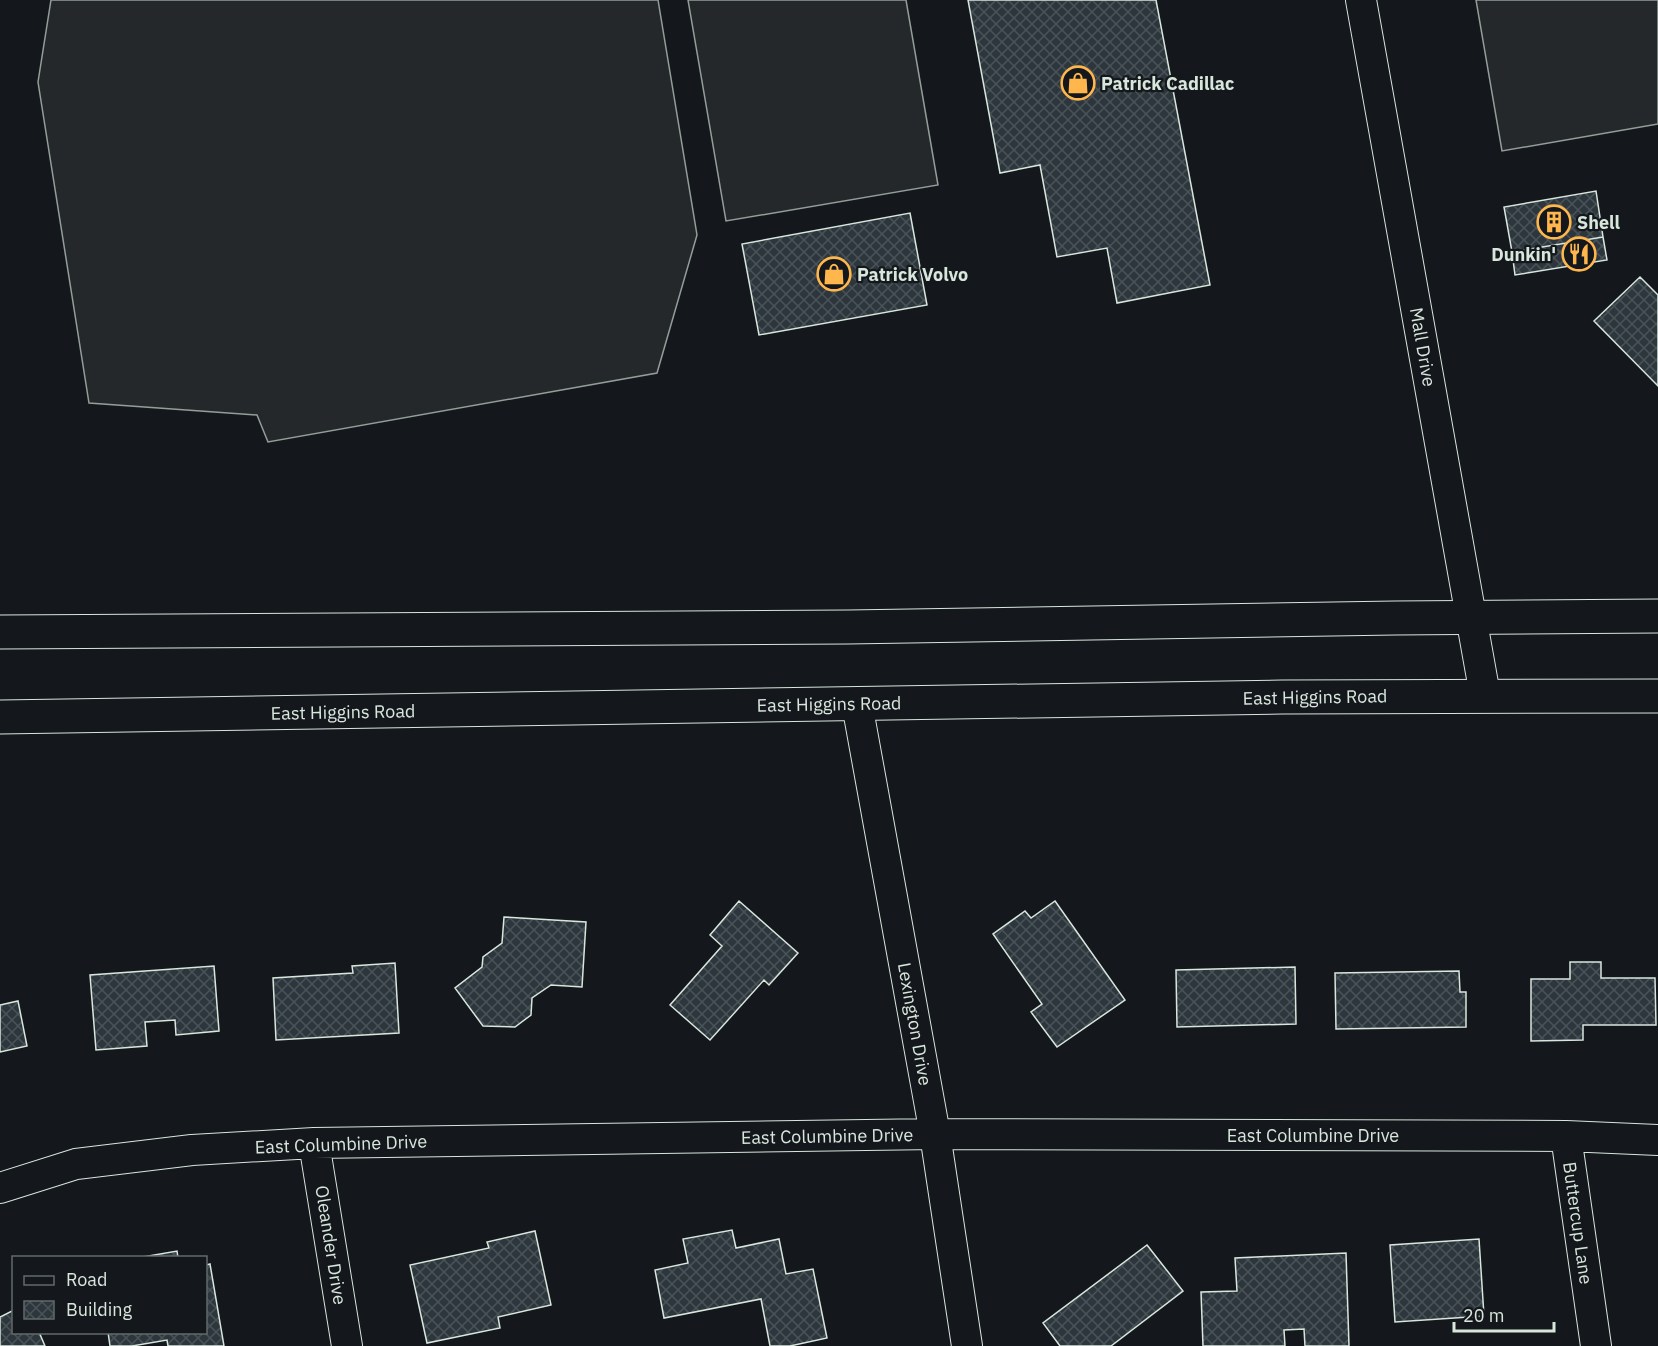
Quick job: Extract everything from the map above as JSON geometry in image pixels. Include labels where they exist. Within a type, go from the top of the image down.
[{"type":"main road","points":[[0,632],[848,627],[1472,616],[1658,616]]},
{"type":"main road","name":"East Higgins Road","points":[[0,717],[1485,695],[1658,696]]},
{"type":"street","name":"Mall Drive","points":[[1361,0],[1485,695]]},
{"type":"street","name":"Lexington Drive","points":[[857,704],[935,1134],[967,1346]]},
{"type":"street","name":"East Columbine Drive","points":[[0,1188],[76,1164],[192,1150],[314,1143],[935,1134],[1566,1136],[1658,1140]]},
{"type":"street","name":"Buttercup Lane","points":[[1566,1136],[1596,1346]]},
{"type":"street","name":"Oleander Drive","points":[[314,1143],[347,1346]]},
{"type":"shaded area","points":[[51,0],[658,0],[697,235],[657,373],[268,442],[257,415],[89,403],[38,82]]},
{"type":"shaded area","points":[[688,0],[906,0],[938,185],[726,221]]},
{"type":"shaded area","points":[[1476,0],[1658,0],[1658,124],[1502,151]]},
{"type":"building","name":"Patrick Cadillac","points":[[968,0],[1156,0],[1210,285],[1117,303],[1107,248],[1057,257],[1040,165],[1000,173]]},
{"type":"building","name":"Shell","points":[[1596,191],[1603,237],[1512,252],[1504,207]]},
{"type":"building","name":"Patrick Volvo","points":[[910,213],[927,305],[759,335],[742,244]]},
{"type":"building","name":"Shell","points":[[1603,237],[1607,260],[1515,275],[1512,252]]},
{"type":"building","name":"Shell","points":[[1640,277],[1658,295],[1658,386],[1594,321]]},
{"type":"building","points":[[739,901],[798,953],[769,985],[764,980],[710,1040],[670,1005],[722,946],[710,935]]},
{"type":"building","points":[[1055,901],[1125,1000],[1057,1047],[1031,1012],[1042,1004],[993,934],[1025,911],[1031,918]]},
{"type":"building","points":[[504,917],[586,922],[582,987],[551,985],[532,998],[531,1015],[515,1027],[483,1026],[455,988],[482,967],[483,957],[502,943]]},
{"type":"building","points":[[1570,962],[1601,962],[1601,978],[1655,978],[1656,1025],[1583,1025],[1583,1040],[1531,1041],[1531,979],[1570,979]]},
{"type":"building","points":[[395,963],[399,1033],[276,1040],[273,978],[353,973],[352,966]]},
{"type":"building","points":[[214,966],[219,1031],[176,1035],[175,1020],[145,1022],[147,1046],[96,1050],[90,975]]},
{"type":"building","points":[[1295,967],[1296,1024],[1177,1027],[1176,970]]},
{"type":"building","points":[[1459,971],[1460,992],[1466,992],[1466,1027],[1336,1029],[1335,973]]},
{"type":"building","points":[[18,1001],[27,1046],[0,1052],[0,1005]]},
{"type":"building","points":[[732,1230],[736,1248],[779,1239],[786,1274],[813,1269],[827,1338],[790,1346],[770,1346],[761,1299],[664,1318],[655,1270],[688,1263],[683,1239]]},
{"type":"building","points":[[535,1231],[551,1305],[498,1317],[500,1328],[427,1343],[410,1265],[489,1248],[487,1242]]},
{"type":"building","points":[[1479,1239],[1484,1316],[1395,1322],[1390,1245]]},
{"type":"building","points":[[1147,1245],[1183,1291],[1111,1346],[1060,1346],[1043,1323]]},
{"type":"building","points":[[177,1251],[178,1256],[148,1256]]},
{"type":"building","points":[[1346,1253],[1349,1346],[1305,1346],[1304,1329],[1284,1330],[1285,1346],[1203,1346],[1201,1292],[1237,1291],[1235,1258]]},
{"type":"building","points":[[210,1264],[224,1346],[168,1346],[167,1340],[132,1346],[110,1346],[108,1334],[207,1334],[207,1265]]},
{"type":"building","points":[[12,1311],[12,1334],[40,1334],[45,1346],[0,1346],[0,1317]]},
{"type":"place","name":"Patrick Cadillac","points":[[1078,83]]},
{"type":"place","name":"Shell","points":[[1554,222]]},
{"type":"place","name":"Dunkin'","points":[[1579,254]]},
{"type":"place","name":"Patrick Volvo","points":[[834,274]]}]
